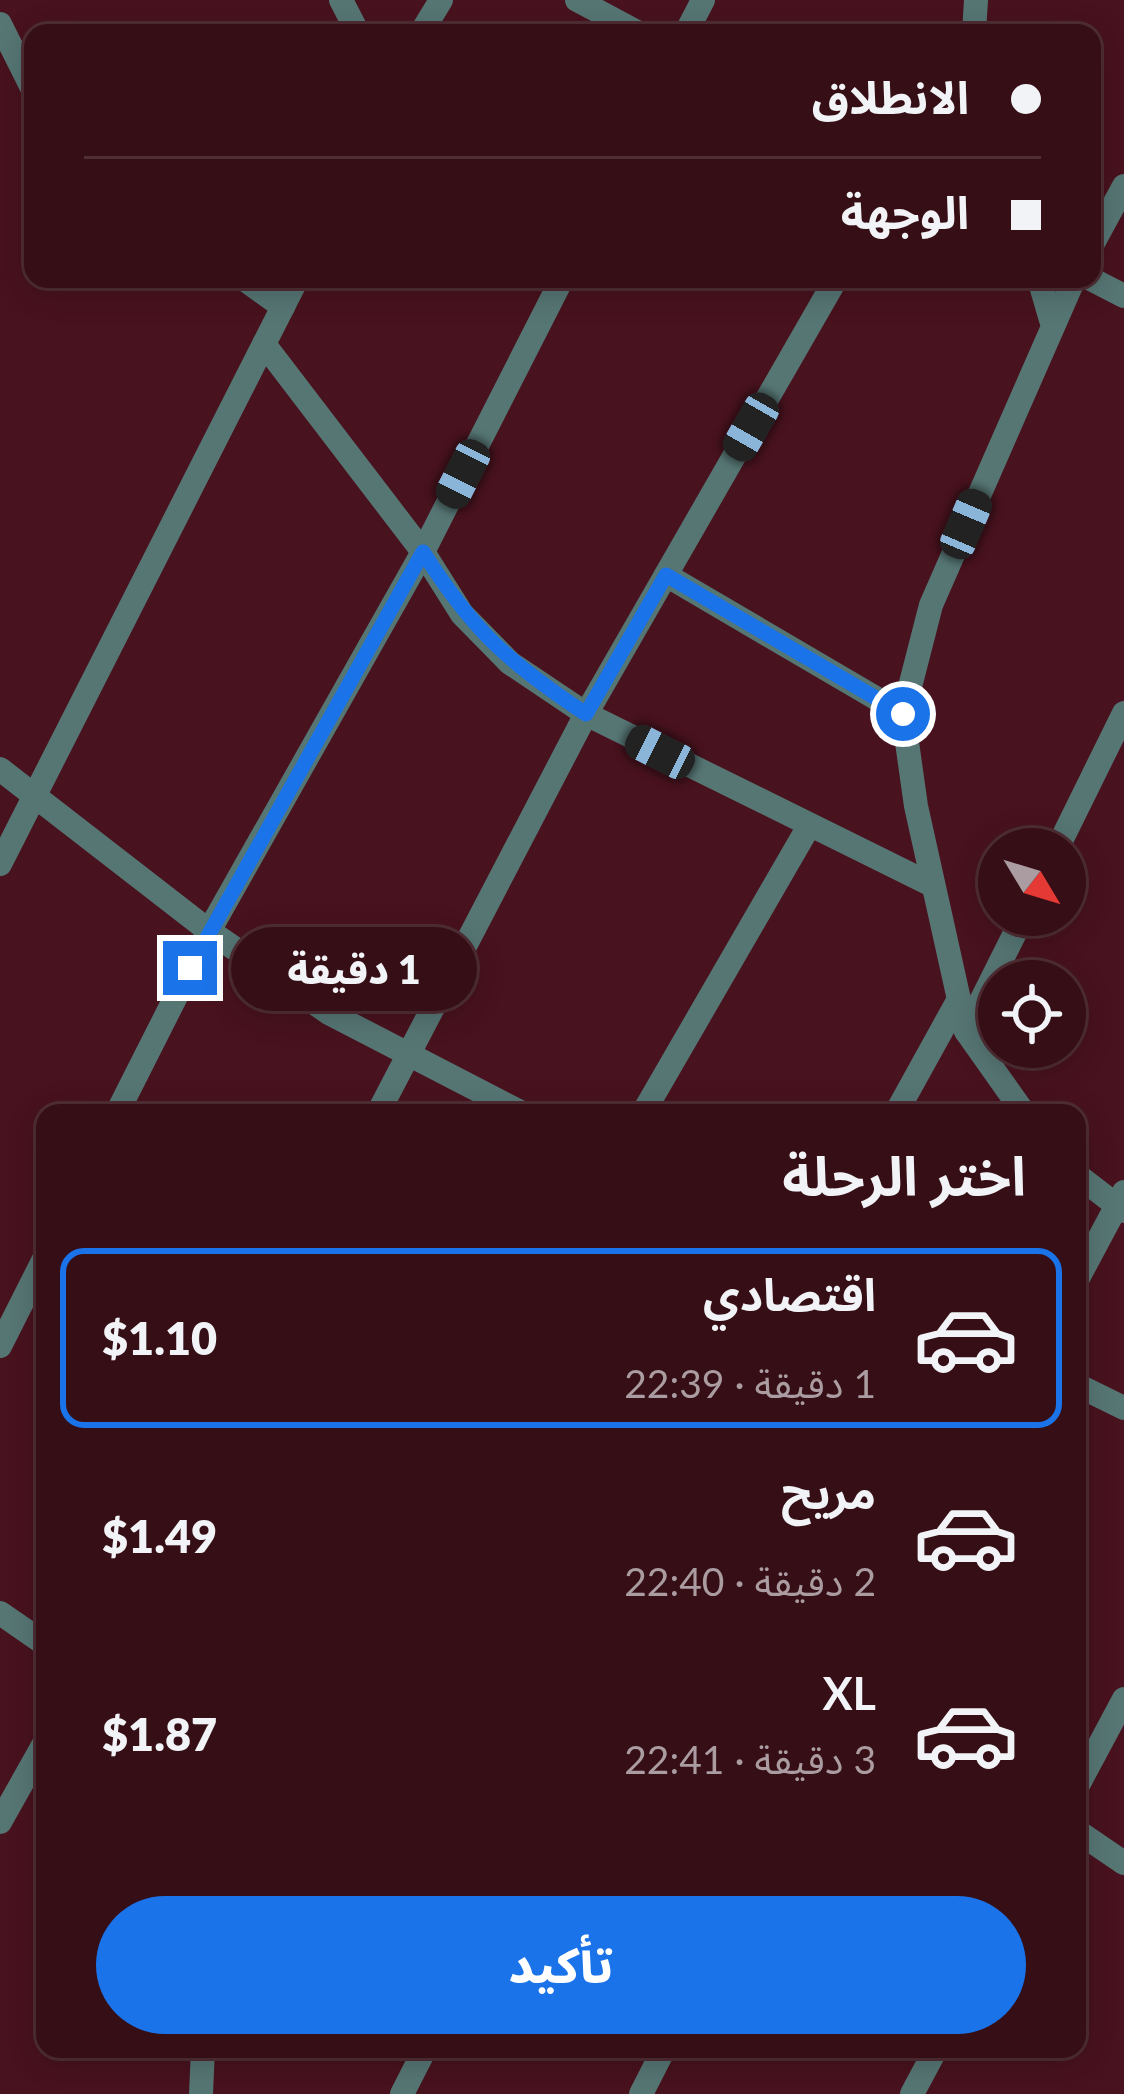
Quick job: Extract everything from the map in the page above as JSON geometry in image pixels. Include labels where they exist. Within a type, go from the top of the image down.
[{"type":"street","points":[[577,0],[622,24]]},
{"type":"street","points":[[0,24],[24,72]]},
{"type":"street","points":[[1101,228],[1124,186]]},
{"type":"street","points":[[257,288],[283,307]]},
{"type":"street","points":[[0,864],[292,288]]},
{"type":"street","points":[[122,1104],[209,931],[423,552],[557,288]]},
{"type":"street","points":[[382,1104],[586,714],[831,288]]},
{"type":"street","points":[[1042,288],[1051,320]]},
{"type":"street","points":[[1018,1104],[967,1031],[932,885],[903,714],[932,605],[1051,320],[1069,288]]},
{"type":"street","points":[[265,344],[423,552],[462,614],[510,663],[586,714],[932,885]]},
{"type":"street","points":[[666,575],[903,714]]},
{"type":"street","points":[[1069,828],[1118,742],[1124,713]]},
{"type":"street","points":[[0,770],[209,931],[329,1013],[504,1104]]},
{"type":"street","points":[[648,1104],[808,826]]},
{"type":"street","points":[[967,1031],[1014,936]]},
{"type":"street","points":[[901,1104],[959,998]]},
{"type":"street","points":[[1086,1181],[1122,1203],[1086,1265]]},
{"type":"street","points":[[0,1346],[36,1275]]},
{"type":"street","points":[[1086,1389],[1124,1408]]},
{"type":"street","points":[[0,1613],[36,1638]]},
{"type":"street","points":[[1086,1770],[1124,1699]]},
{"type":"street","points":[[0,1822],[36,1758]]},
{"type":"street","points":[[1086,1837],[1124,1863]]},
{"type":"street","points":[[201,2094],[203,2058]]},
{"type":"street","points":[[402,2094],[420,2058]]},
{"type":"street","points":[[641,2094],[659,2058]]},
{"type":"street","points":[[912,2094],[931,2058]]},
{"type":"route","points":[[190,968],[423,552],[462,614],[510,663],[586,714],[666,575],[903,714]]}]
